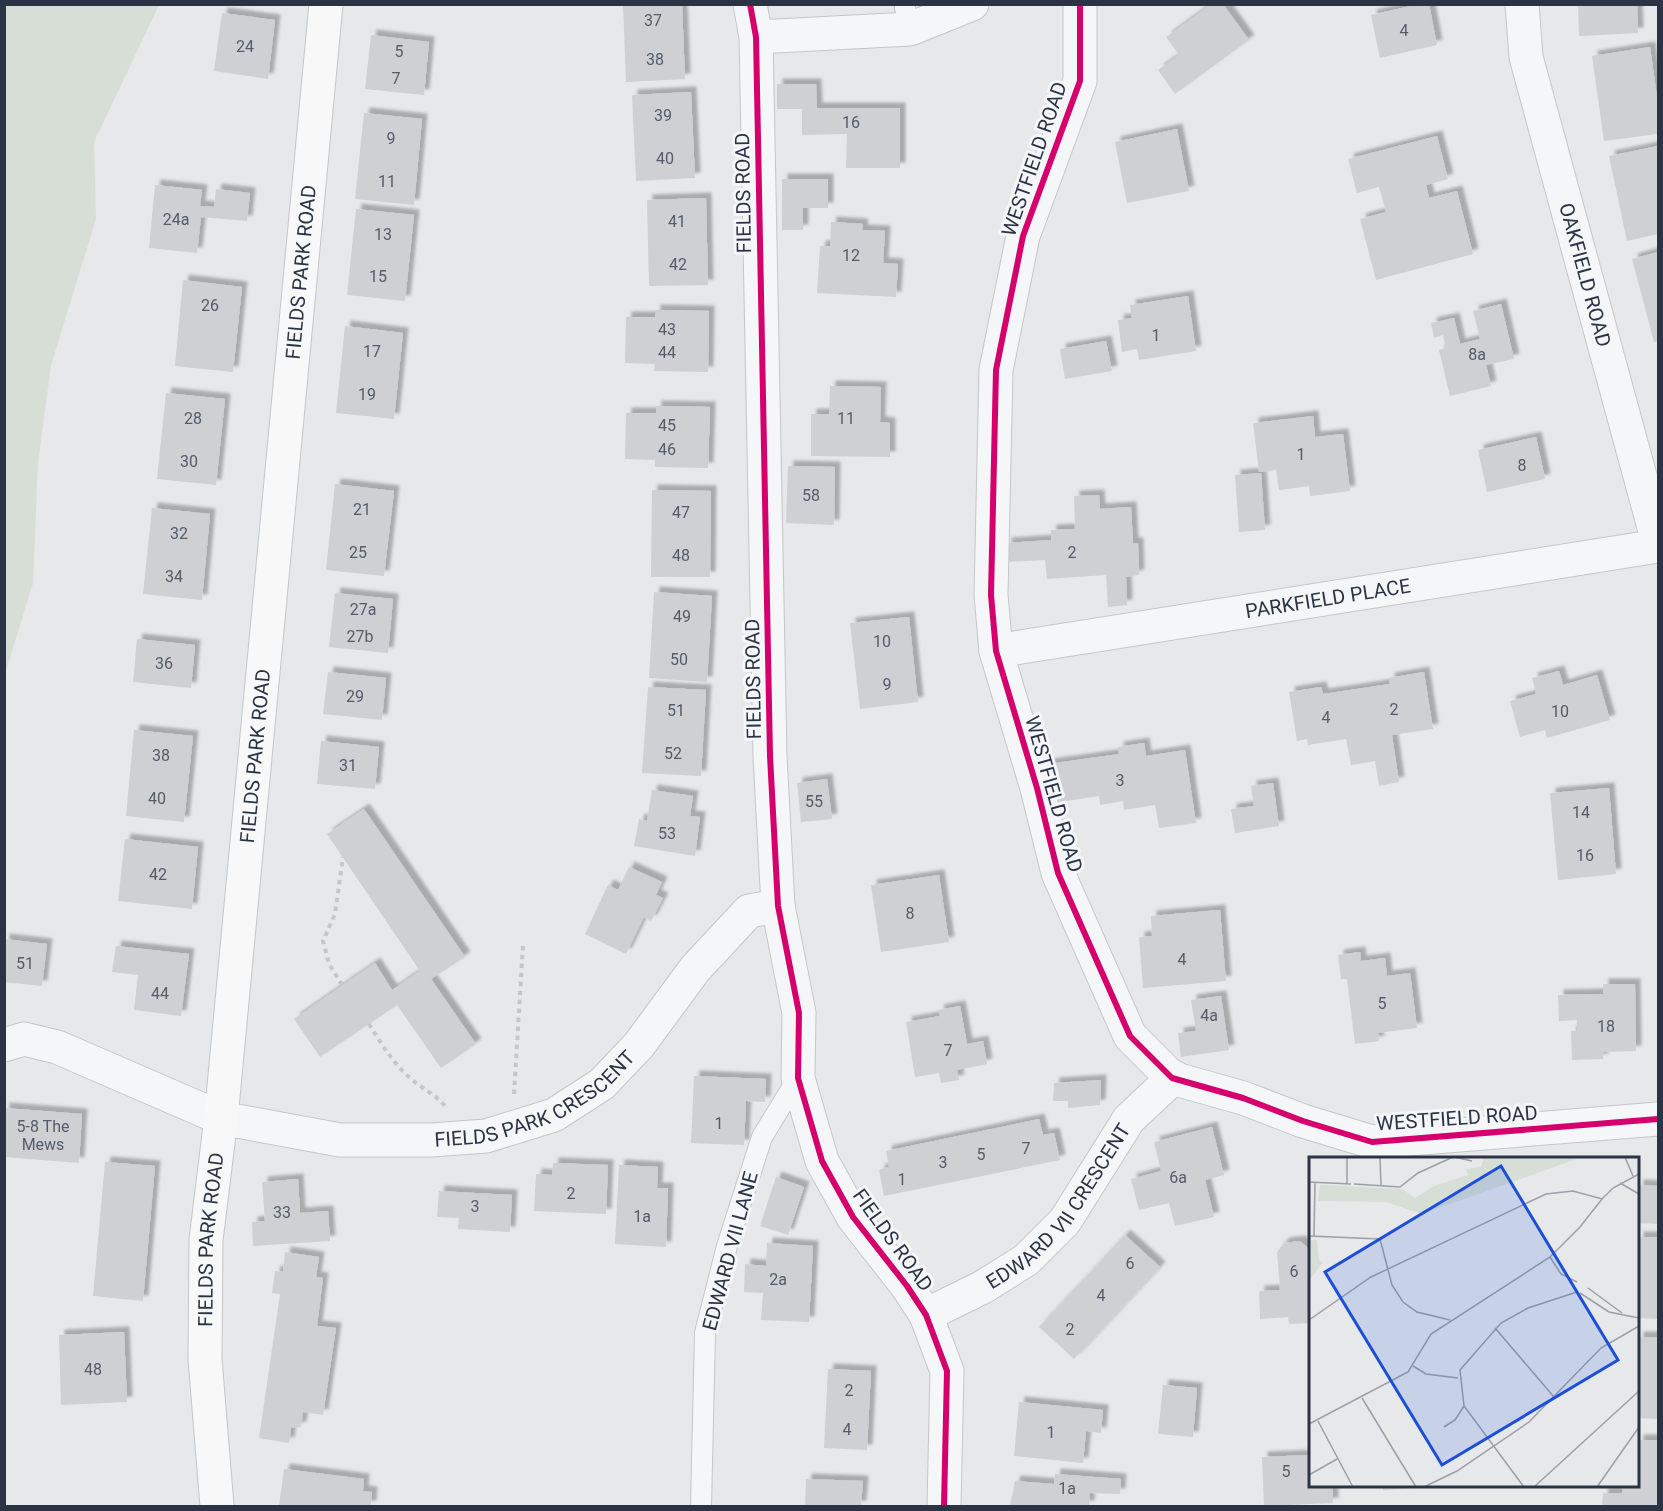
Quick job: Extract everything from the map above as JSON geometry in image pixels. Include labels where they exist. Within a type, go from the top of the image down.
[{"type":"main road","name":"FIELDS PARK ROAD","points":[[217,1506],[205,1359],[206,1240],[221,1118],[326,4]]},
{"type":"street","name":"FIELDS ROAD","points":[[750,4],[756,37],[770,756],[778,906],[799,1013],[798,1078],[822,1161],[853,1217],[907,1286],[926,1315],[947,1371],[944,1506]]},
{"type":"street","points":[[756,37],[907,19],[972,4]]},
{"type":"street","name":"WESTFIELD ROAD","points":[[1080,4],[1080,81],[1023,236],[996,370],[991,595],[996,651],[1037,788],[1058,873],[1131,1036],[1174,1077],[1374,1150],[1659,1119]]},
{"type":"street","name":"OAKFIELD ROAD","points":[[1522,4],[1526,57],[1659,544]]},
{"type":"street","name":"PARKFIELD PLACE","points":[[996,651],[1447,582],[1659,544]]},
{"type":"street","name":"FIELDS PARK CRESCENT","points":[[4,1045],[24,1038],[57,1047],[221,1118],[340,1140],[431,1140],[471,1137],[513,1128],[554,1115],[602,1084],[639,1045],[695,969],[749,911],[778,906]]},
{"type":"street","name":"EDWARD VII CRESCENT","points":[[926,1315],[984,1287],[1026,1260],[1065,1221],[1129,1119],[1174,1077]]},
{"type":"lane","name":"EDWARD VII LANE","points":[[701,1506],[705,1333],[728,1246],[762,1137],[798,1078]]},
{"type":"path","points":[[342,857],[335,914],[323,941],[329,964],[342,985]]},
{"type":"path","points":[[513,1128],[523,945]]},
{"type":"path","points":[[369,1024],[379,1042],[408,1077],[436,1096],[471,1137]]},
{"type":"shaded area","points":[[5,4],[159,5],[94,142],[96,219],[51,365],[38,463],[33,583],[5,674]]},
{"type":"building","points":[[623,4],[682,4],[685,79],[626,82]]},
{"type":"building","points":[[1212,4],[1223,4],[1249,40],[1175,94],[1158,70],[1179,55],[1166,37]]},
{"type":"building","points":[[1429,4],[1437,45],[1380,58],[1371,15]]},
{"type":"building","points":[[1578,4],[1637,4],[1638,33],[1579,36]]},
{"type":"building","points":[[222,13],[275,20],[268,79],[214,71]]},
{"type":"building","points":[[371,35],[429,42],[424,95],[365,89]]},
{"type":"building","points":[[1650,47],[1658,105],[1658,134],[1604,141],[1592,56]]},
{"type":"building","points":[[777,84],[816,84],[817,108],[900,108],[900,168],[846,168],[847,134],[802,135],[802,109],[777,109]]},
{"type":"building","points":[[691,92],[695,178],[636,181],[632,95]]},
{"type":"building","points":[[364,113],[422,119],[414,205],[355,199]]},
{"type":"building","points":[[1177,129],[1189,191],[1127,203],[1115,142]]},
{"type":"building","points":[[1437,136],[1448,179],[1426,185],[1429,198],[1457,191],[1473,254],[1376,280],[1360,219],[1386,212],[1379,187],[1357,193],[1348,159]]},
{"type":"building","points":[[1658,146],[1658,234],[1627,241],[1609,156]]},
{"type":"building","points":[[782,179],[828,179],[828,208],[803,208],[803,230],[782,230]]},
{"type":"building","points":[[155,185],[202,190],[200,206],[214,207],[216,189],[250,193],[247,221],[201,217],[197,253],[149,248]]},
{"type":"building","points":[[706,198],[708,285],[649,286],[647,200]]},
{"type":"building","points":[[356,209],[414,215],[405,301],[347,295]]},
{"type":"building","points":[[831,222],[863,224],[862,230],[885,231],[883,263],[898,264],[896,297],[817,293],[820,246],[830,246]]},
{"type":"building","points":[[1658,252],[1658,341],[1654,342],[1632,259]]},
{"type":"building","points":[[183,280],[242,287],[233,372],[175,366]]},
{"type":"building","points":[[1188,296],[1196,351],[1139,360],[1137,349],[1122,352],[1118,320],[1132,318],[1130,305]]},
{"type":"building","points":[[1501,304],[1514,359],[1486,365],[1491,386],[1450,396],[1439,350],[1446,348],[1443,335],[1434,338],[1431,323],[1454,318],[1460,344],[1480,339],[1473,311]]},
{"type":"building","points":[[655,310],[709,311],[708,372],[654,371],[655,364],[625,363],[626,317],[655,317]]},
{"type":"building","points":[[345,326],[403,333],[394,419],[336,413]]},
{"type":"building","points":[[1106,341],[1112,371],[1065,379],[1060,349]]},
{"type":"building","points":[[830,386],[881,387],[880,422],[890,423],[890,457],[811,456],[811,414],[829,414]]},
{"type":"building","points":[[166,393],[225,399],[216,485],[157,479]]},
{"type":"building","points":[[656,406],[710,407],[708,468],[655,467],[655,460],[625,459],[626,413],[656,413]]},
{"type":"building","points":[[1313,416],[1315,437],[1343,434],[1350,491],[1310,496],[1309,486],[1279,490],[1276,470],[1259,472],[1253,423]]},
{"type":"building","points":[[1536,437],[1545,479],[1487,492],[1478,450]]},
{"type":"building","points":[[788,466],[835,467],[834,525],[786,523]]},
{"type":"building","points":[[1261,473],[1265,530],[1239,532],[1235,475]]},
{"type":"building","points":[[335,484],[394,491],[384,576],[326,570]]},
{"type":"building","points":[[652,490],[711,491],[710,577],[651,577]]},
{"type":"building","points":[[1099,495],[1100,509],[1131,507],[1133,543],[1138,543],[1139,575],[1126,577],[1127,605],[1108,607],[1106,575],[1047,579],[1045,560],[1007,562],[1006,543],[1051,540],[1051,530],[1075,529],[1074,496]]},
{"type":"building","points":[[152,508],[210,514],[202,600],[143,594]]},
{"type":"building","points":[[654,592],[712,596],[707,682],[649,678]]},
{"type":"building","points":[[335,593],[393,599],[388,653],[329,647]]},
{"type":"building","points":[[909,617],[918,702],[860,709],[850,623]]},
{"type":"building","points":[[137,639],[195,645],[191,688],[133,682]]},
{"type":"building","points":[[1559,671],[1563,685],[1597,675],[1610,720],[1547,738],[1545,730],[1520,737],[1510,701],[1536,694],[1532,678]]},
{"type":"building","points":[[328,672],[386,678],[382,720],[323,714]]},
{"type":"building","points":[[1424,672],[1433,729],[1392,735],[1399,782],[1379,786],[1375,761],[1351,765],[1346,739],[1308,745],[1307,739],[1297,741],[1289,692],[1321,687],[1323,694],[1390,684],[1389,678]]},
{"type":"building","points":[[648,687],[706,690],[701,776],[642,773]]},
{"type":"building","points":[[134,730],[193,736],[184,822],[126,816]]},
{"type":"building","points":[[321,741],[379,747],[375,789],[317,784]]},
{"type":"building","points":[[1144,743],[1146,756],[1185,750],[1196,823],[1159,828],[1155,805],[1124,810],[1123,801],[1100,805],[1099,796],[1053,803],[1048,764],[1119,754],[1118,747]]},
{"type":"building","points":[[827,779],[832,819],[801,822],[797,783]]},
{"type":"building","points":[[1273,783],[1279,826],[1235,833],[1231,809],[1254,806],[1251,786]]},
{"type":"building","points":[[1609,788],[1616,874],[1558,880],[1550,793]]},
{"type":"building","points":[[652,790],[693,796],[690,816],[700,817],[695,856],[634,846],[639,819],[647,821]]},
{"type":"building","points":[[364,809],[465,957],[431,979],[476,1044],[441,1068],[397,1005],[320,1057],[294,1019],[375,963],[392,990],[420,971],[327,834]]},
{"type":"building","points":[[125,839],[198,847],[192,909],[118,901]]},
{"type":"building","points":[[629,867],[662,882],[656,895],[663,898],[651,921],[644,917],[626,954],[585,934],[608,885],[618,890]]},
{"type":"building","points":[[939,875],[949,942],[881,952],[871,885]]},
{"type":"building","points":[[1220,910],[1226,981],[1143,988],[1139,937],[1152,936],[1151,916]]},
{"type":"building","points":[[4,939],[47,944],[42,986],[4,982]]},
{"type":"building","points":[[116,946],[189,954],[181,1016],[134,1010],[138,975],[112,972]]},
{"type":"building","points":[[1360,952],[1361,961],[1385,958],[1387,976],[1410,973],[1417,1028],[1378,1033],[1379,1041],[1355,1044],[1347,979],[1341,979],[1338,955]]},
{"type":"building","points":[[1603,984],[1635,984],[1636,1051],[1603,1052],[1603,1059],[1572,1060],[1571,1031],[1577,1031],[1577,1020],[1559,1021],[1558,995],[1603,994]]},
{"type":"building","points":[[1221,996],[1229,1050],[1181,1057],[1178,1033],[1196,1031],[1191,1000]]},
{"type":"building","points":[[960,1006],[967,1044],[983,1041],[987,1064],[957,1070],[959,1080],[941,1083],[939,1073],[915,1077],[906,1022],[940,1016],[938,1010]]},
{"type":"building","points":[[694,1076],[766,1079],[765,1102],[746,1101],[744,1145],[691,1143]]},
{"type":"building","points":[[1101,1080],[1100,1105],[1068,1108],[1068,1101],[1053,1101],[1054,1083]]},
{"type":"building","points":[[4,1108],[82,1114],[79,1163],[4,1157]]},
{"type":"building","points":[[1039,1119],[1043,1135],[1054,1133],[1060,1160],[884,1196],[879,1170],[889,1167],[886,1151]]},
{"type":"building","points":[[1212,1127],[1224,1175],[1205,1180],[1214,1217],[1175,1226],[1169,1203],[1139,1210],[1131,1179],[1161,1171],[1154,1142]]},
{"type":"building","points":[[105,1162],[155,1166],[143,1301],[93,1296]]},
{"type":"building","points":[[553,1163],[608,1165],[606,1214],[534,1211],[536,1174],[552,1175]]},
{"type":"building","points":[[619,1165],[658,1167],[657,1188],[668,1188],[666,1247],[615,1244]]},
{"type":"building","points":[[776,1177],[804,1187],[788,1235],[760,1226]]},
{"type":"building","points":[[298,1179],[300,1213],[328,1211],[330,1241],[253,1246],[252,1222],[265,1221],[262,1182]]},
{"type":"building","points":[[1639,1185],[1658,1186],[1658,1224],[1639,1223]]},
{"type":"building","points":[[439,1191],[512,1195],[510,1232],[458,1229],[459,1218],[437,1217]]},
{"type":"building","points":[[1125,1235],[1160,1267],[1074,1359],[1039,1327]]},
{"type":"building","points":[[1639,1237],[1658,1237],[1658,1319],[1639,1318]]},
{"type":"building","points":[[1300,1241],[1309,1249],[1309,1323],[1289,1324],[1288,1317],[1260,1319],[1259,1291],[1280,1290],[1277,1252],[1284,1243]]},
{"type":"building","points":[[767,1243],[813,1246],[809,1322],[761,1320],[763,1293],[744,1292],[745,1264],[766,1266]]},
{"type":"building","points":[[285,1252],[319,1257],[316,1277],[323,1278],[317,1326],[336,1328],[323,1415],[303,1412],[301,1427],[291,1428],[289,1443],[259,1438],[280,1294],[272,1293],[275,1271],[283,1272]]},
{"type":"building","points":[[124,1332],[127,1402],[61,1405],[59,1335]]},
{"type":"building","points":[[1639,1337],[1658,1337],[1658,1419],[1639,1418]]},
{"type":"building","points":[[828,1369],[871,1371],[867,1450],[824,1448]]},
{"type":"building","points":[[1163,1385],[1197,1388],[1193,1437],[1158,1434]]},
{"type":"building","points":[[1019,1402],[1103,1410],[1101,1433],[1086,1431],[1083,1463],[1014,1456]]},
{"type":"building","points":[[1639,1440],[1658,1440],[1658,1506],[1602,1506],[1603,1493],[1622,1493],[1623,1487],[1639,1487]]},
{"type":"building","points":[[1309,1455],[1309,1487],[1333,1487],[1333,1503],[1264,1506],[1262,1457]]},
{"type":"building","points":[[284,1469],[364,1479],[363,1491],[372,1492],[371,1506],[279,1506]]},
{"type":"building","points":[[1055,1474],[1121,1479],[1120,1494],[1090,1493],[1089,1506],[1010,1506],[1015,1481],[1054,1484]]},
{"type":"building","points":[[806,1479],[863,1481],[861,1506],[805,1506]]},
{"type":"building","points":[[1383,1487],[1412,1487],[1412,1488],[1383,1490]]},
{"type":"cycle path","points":[[750,4],[756,37],[770,756],[778,906],[799,1013],[798,1078],[822,1161],[853,1217],[907,1286],[926,1315],[947,1371],[944,1506]]},
{"type":"cycle path","points":[[1080,4],[1080,81],[1023,236],[996,370],[991,595],[996,651],[1037,788],[1058,873],[1130,1036],[1172,1078],[1243,1098],[1303,1121],[1372,1142],[1658,1119]]}]
